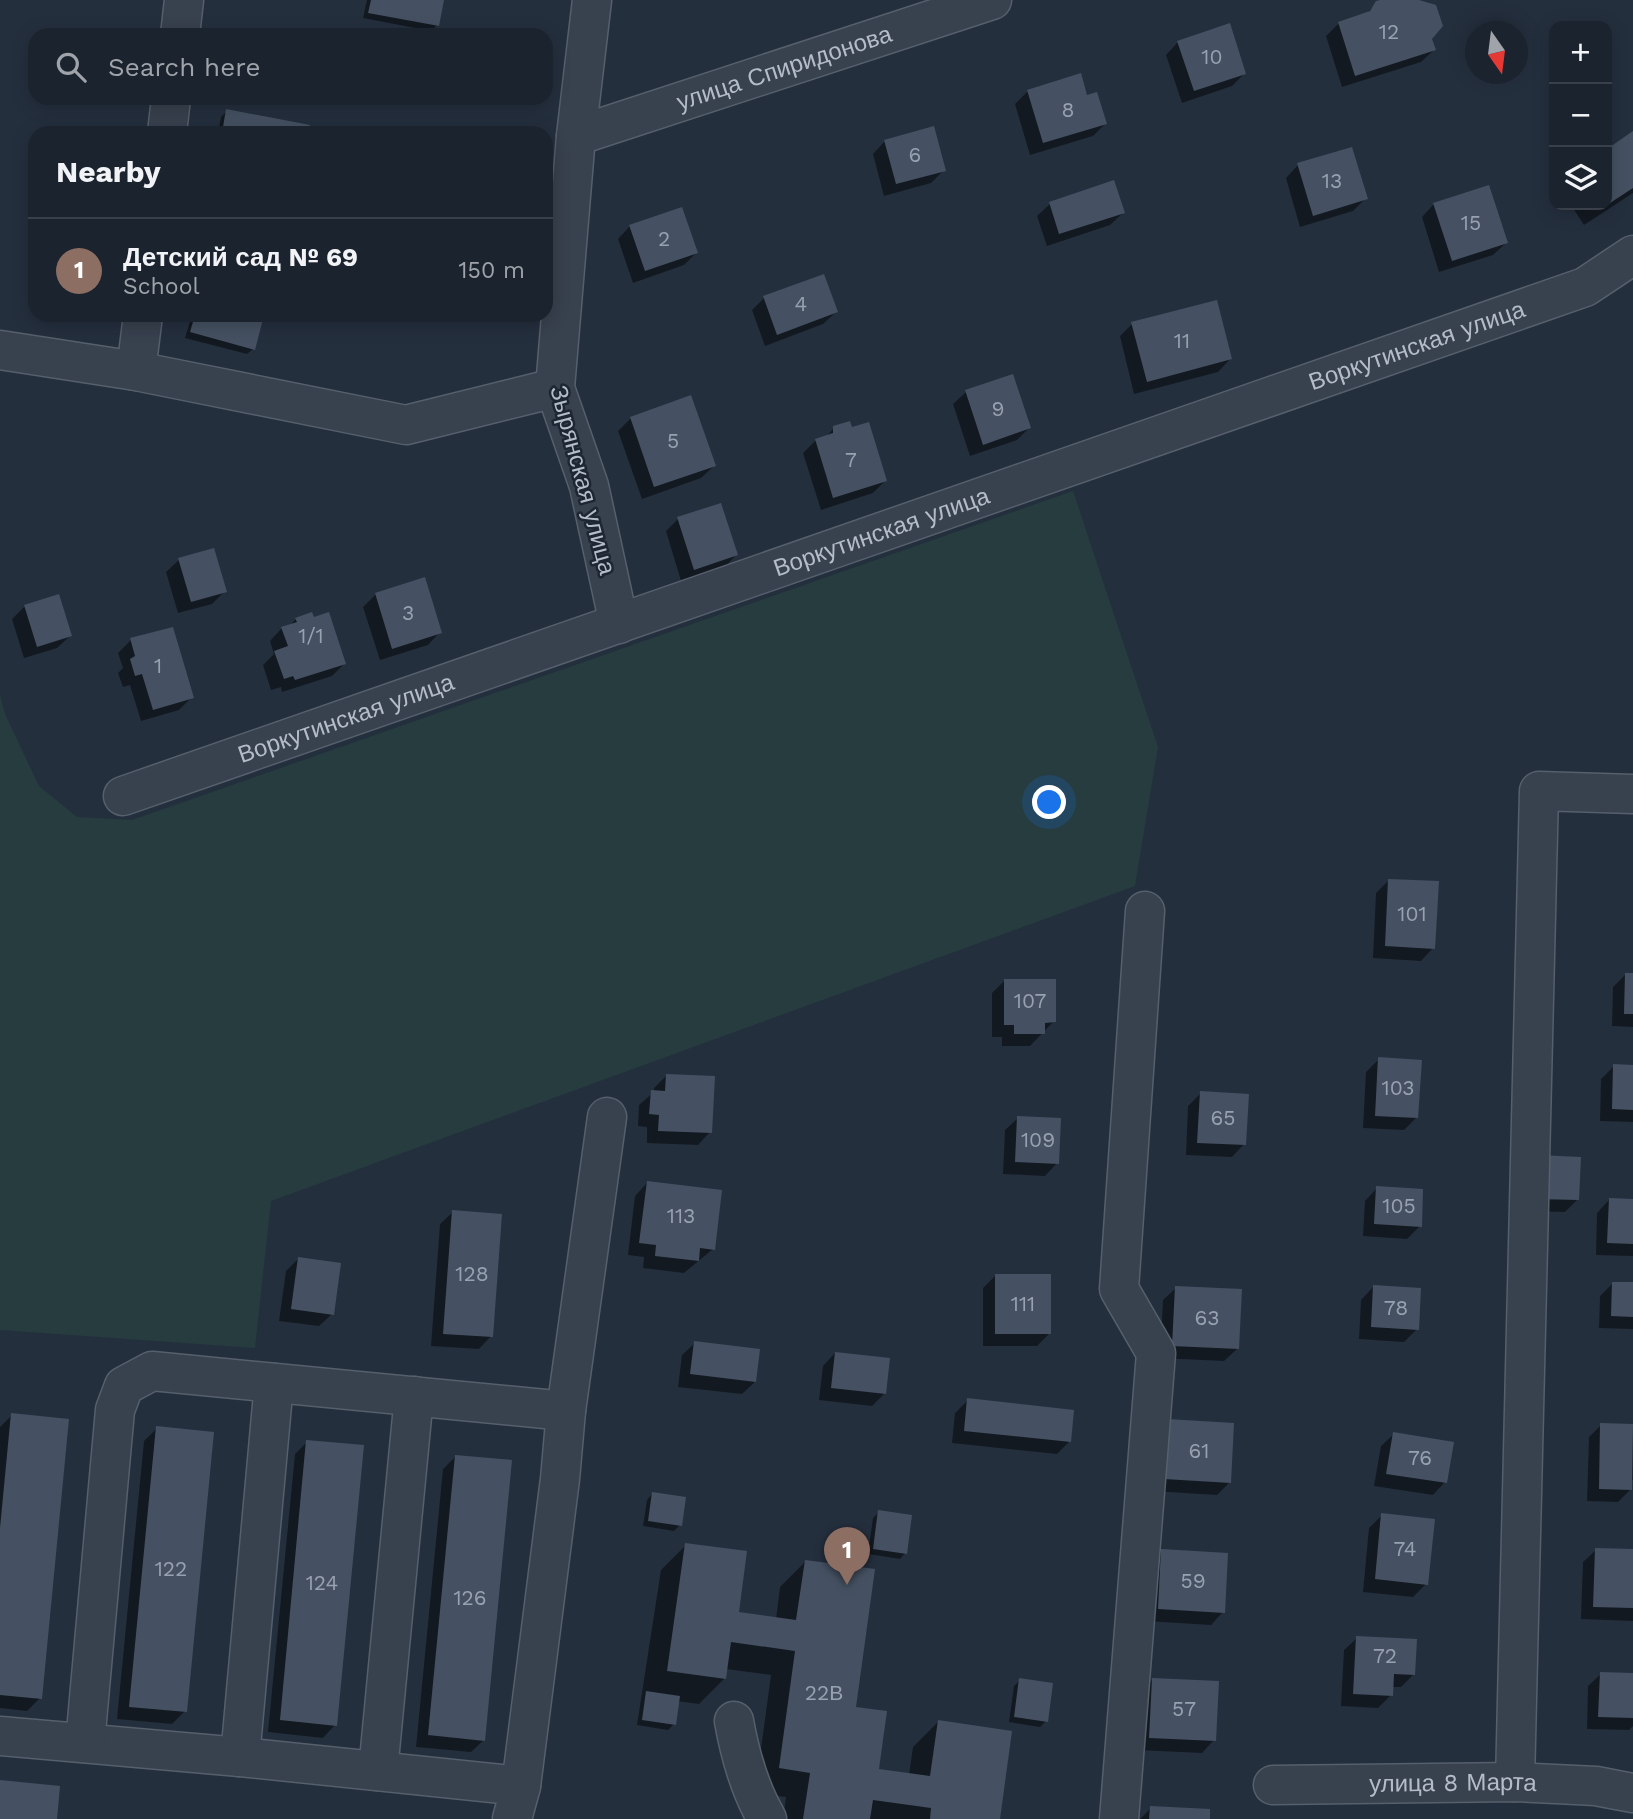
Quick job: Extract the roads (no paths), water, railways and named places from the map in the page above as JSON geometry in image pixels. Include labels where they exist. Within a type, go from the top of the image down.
[{"type":"street","points":[[181,28],[184,0]]},
{"type":"street","name":"Зырянская улица","points":[[592,0],[576,136],[555,388],[589,486],[619,624]]},
{"type":"street","name":"улица Спиридонова","points":[[576,136],[992,0]]},
{"type":"street","points":[[168,126],[170,105]]},
{"type":"street","name":"Воркутинская улица","points":[[123,796],[1585,287],[1633,255]]},
{"type":"street","points":[[136,371],[142,322]]},
{"type":"street","points":[[0,350],[136,371],[406,425],[555,388]]},
{"type":"street","points":[[1515,1782],[1539,791],[1633,794]]},
{"type":"street","points":[[1119,1819],[1156,1353],[1119,1289],[1145,911]]},
{"type":"street","points":[[0,1736],[378,1772],[517,1803],[560,1479],[566,1411],[607,1117]]},
{"type":"street","points":[[85,1743],[115,1409],[124,1385],[152,1371],[566,1411]]},
{"type":"street","points":[[240,1757],[274,1382]]},
{"type":"street","points":[[378,1772],[414,1396]]},
{"type":"street","points":[[734,1721],[740,1756],[767,1819]]},
{"type":"street","name":"улица 8 Марта","points":[[1273,1785],[1515,1782],[1596,1786],[1633,1793]]},
{"type":"place","name":"Детский сад № 69","points":[[847,1585]]}]
